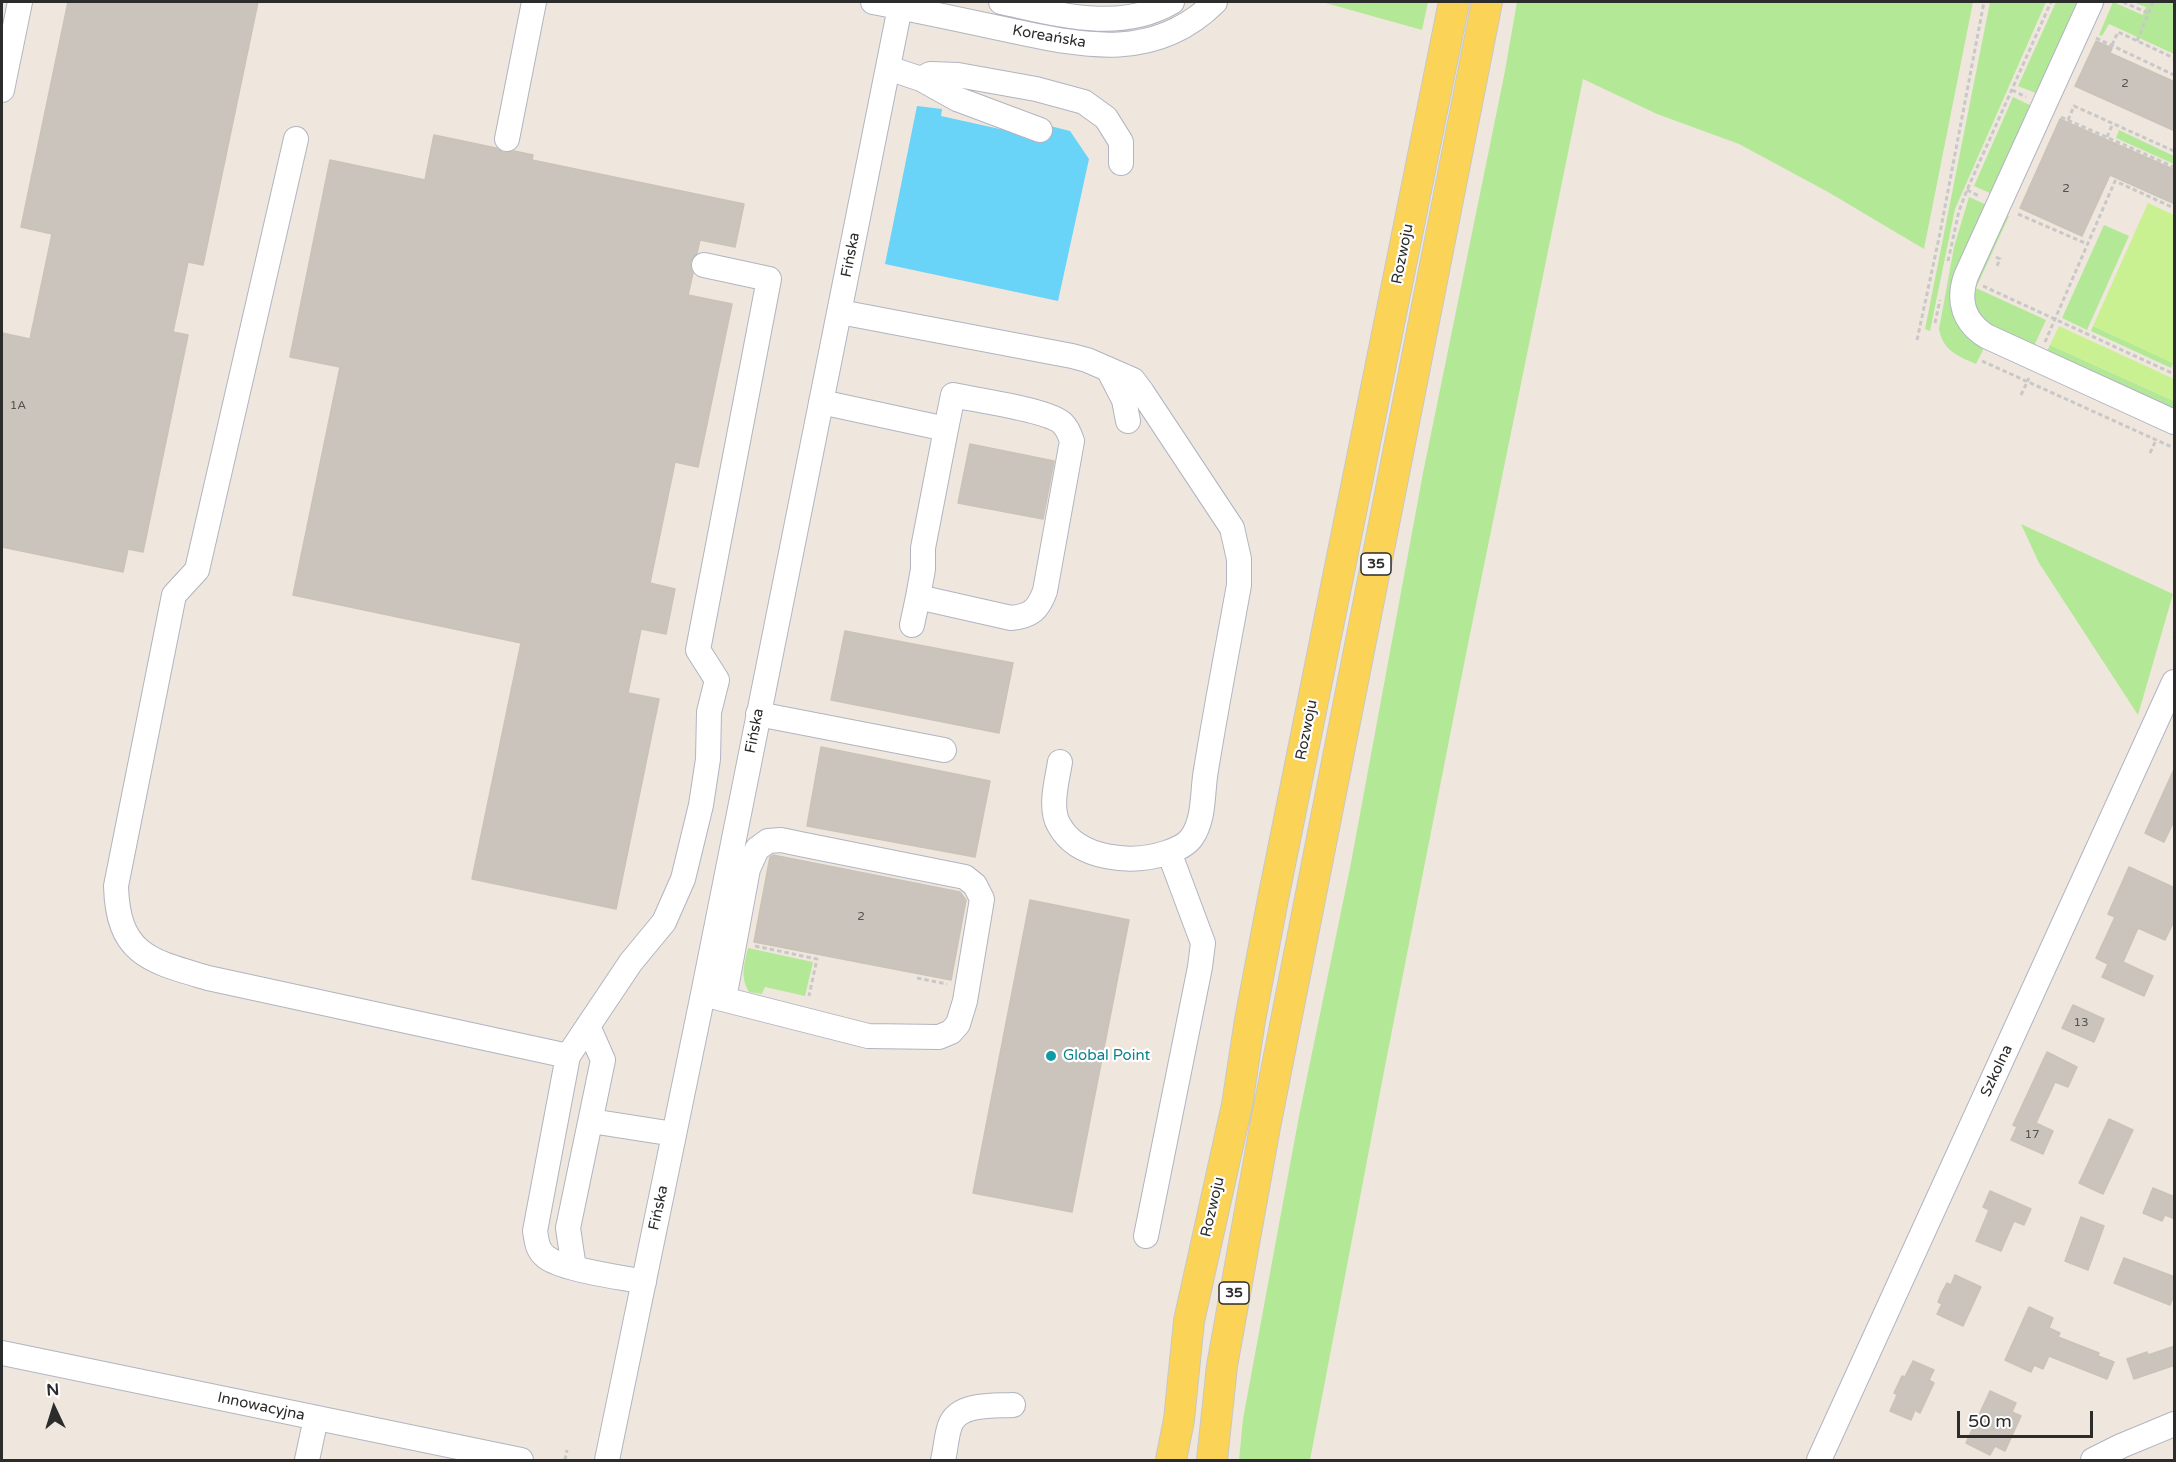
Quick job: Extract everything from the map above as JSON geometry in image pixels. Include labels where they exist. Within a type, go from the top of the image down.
[{"type":"main road","name":"Rozwoju","points":[[1171,1461],[1179,1420],[1189,1321],[1237,1105],[1271,910],[1454,2]]},
{"type":"main road","name":"35","points":[[1212,1461],[1222,1366],[1265,1126],[1445,209],[1488,2]]},
{"type":"street","points":[[2,90],[20,2]]},
{"type":"street","points":[[507,140],[534,2]]},
{"type":"street","name":"Koreańska","points":[[873,2],[900,4],[1066,42],[1099,46],[1120,46],[1159,37],[1193,20],[1215,2]]},
{"type":"street","name":"Koreańska","points":[[1001,2],[1070,17],[1104,20],[1157,10],[1173,2]]},
{"type":"street","points":[[2091,2],[2008,206],[1963,284],[1962,302],[1972,325],[1979,331],[2175,422]]},
{"type":"street","name":"Fińska","points":[[607,1461],[674,1134],[714,991],[758,714],[900,4]]},
{"type":"street","points":[[888,68],[921,79],[957,99],[1040,130]]},
{"type":"street","points":[[921,79],[930,74],[958,75],[1036,89],[1084,102],[1106,118],[1121,142],[1121,163]]},
{"type":"street","points":[[296,139],[197,570],[174,595],[116,886],[116,909],[122,930],[138,952],[166,966],[208,978],[568,1056]]},
{"type":"street","points":[[644,1282],[574,1268],[547,1258],[537,1246],[536,1231],[568,1056],[631,962],[664,922],[683,879],[703,794],[708,759],[709,712],[717,680],[698,650],[769,279],[704,265]]},
{"type":"street","points":[[840,312],[1072,356],[1133,380],[1232,528],[1239,559],[1239,585],[1205,773],[1200,816],[1192,838],[1176,850],[1154,857],[1126,860],[1100,855],[1070,840],[1058,824],[1054,800],[1060,762]]},
{"type":"street","points":[[1108,369],[1124,400],[1128,421]]},
{"type":"street","points":[[912,625],[923,568],[923,548],[953,395],[1049,416],[1064,424],[1072,441],[1045,591],[1040,605],[1023,617],[1011,618],[918,597]]},
{"type":"street","points":[[821,402],[946,429]]},
{"type":"street","name":"Szkolna","points":[[1819,1461],[2175,682]]},
{"type":"street","points":[[758,714],[944,750]]},
{"type":"street","points":[[781,840],[964,877],[975,885],[982,899],[967,988],[958,1024],[951,1032],[939,1037],[868,1036],[714,991],[748,869],[757,849],[768,841],[781,840]]},
{"type":"street","points":[[1146,1236],[1203,943],[1169,852]]},
{"type":"street","points":[[574,1268],[568,1228],[603,1060],[588,1026]]},
{"type":"street","points":[[591,1121],[674,1134]]},
{"type":"street","name":"Innowacyjna","points":[[2,1353],[521,1461]]},
{"type":"street","points":[[943,1461],[952,1422],[963,1411],[979,1407],[1013,1405]]},
{"type":"street","points":[[308,1461],[316,1418]]},
{"type":"street","points":[[2093,1461],[2121,1446],[2175,1424]]},
{"type":"path","points":[[1917,340],[1984,2]]},
{"type":"path","points":[[1947,267],[1959,211],[1967,190],[2051,2]]},
{"type":"path","points":[[2123,2],[2148,13]]},
{"type":"path","points":[[2137,41],[2153,2]]},
{"type":"path","points":[[2112,45],[2118,32],[2175,58]]},
{"type":"path","points":[[2094,37],[2175,75]]},
{"type":"path","points":[[2068,120],[2074,106],[2175,151]]},
{"type":"path","points":[[2060,113],[2058,115],[2068,120],[2175,167]]},
{"type":"path","points":[[2107,137],[2113,123]]},
{"type":"path","points":[[2021,395],[2115,181],[2175,208]]},
{"type":"path","points":[[1967,190],[2008,206],[2014,212],[2087,244]]},
{"type":"path","points":[[1993,260],[1998,248]]},
{"type":"path","points":[[1996,268],[1999,262]]},
{"type":"path","points":[[1985,277],[1981,286],[2175,374]]},
{"type":"path","points":[[1935,323],[1942,289]]},
{"type":"path","points":[[1982,361],[2175,448]]},
{"type":"path","points":[[2150,453],[2156,440]]},
{"type":"path","points":[[755,946],[817,959],[809,996]]},
{"type":"path","points":[[917,978],[967,988]]},
{"type":"path","points":[[565,1461],[567,1450]]},
{"type":"green space","points":[[1322,2],[1428,2],[1422,30]]},
{"type":"green space","points":[[1517,2],[1973,2],[1924,249],[1828,192],[1739,144],[1657,114],[1583,79],[1467,649],[1310,1460],[1239,1460],[1243,1419],[1299,1116],[1350,868],[1423,473]]},
{"type":"green space","points":[[1990,2],[2046,2],[1955,209],[1930,331],[1925,329]]},
{"type":"green space","points":[[2056,2],[2080,2],[2038,94],[2018,86]]},
{"type":"green space","points":[[2113,2],[2143,15],[2146,7],[2133,2],[2174,2],[2174,54],[2109,24],[2102,36],[2099,35]]},
{"type":"green space","points":[[2013,97],[2032,106],[1992,194],[1974,186]]},
{"type":"green space","points":[[2119,130],[2174,156],[2174,164],[2116,138]]},
{"type":"green space","points":[[1969,197],[1987,205],[1957,271],[1985,346],[1976,364],[1952,352],[1944,343],[1939,329],[1954,247]]},
{"type":"green space","points":[[2148,203],[2174,215],[2173,363],[2093,326]]},
{"type":"green space","points":[[2004,214],[2009,216],[1976,288],[2046,320],[2033,348],[1984,325],[1970,294]]},
{"type":"green space","points":[[2104,225],[2129,236],[2087,330],[2062,318]]},
{"type":"green space","points":[[2059,326],[2174,379],[2174,401],[2050,345]]},
{"type":"green space","points":[[2093,326],[2173,363],[2171,368],[2091,331]]},
{"type":"green space","points":[[2050,345],[2174,401],[2174,412],[2046,353]]},
{"type":"green space","points":[[2021,524],[2173,594],[2138,715],[2039,563]]},
{"type":"green space","points":[[748,948],[813,962],[805,996],[765,987],[762,994],[749,992],[744,976]]},
{"type":"water","points":[[917,106],[942,109],[941,116],[1018,133],[1042,124],[1070,131],[1089,159],[1058,301],[885,264]]},
{"type":"building","points":[[68,2],[258,2],[203,265],[188,262],[173,332],[188,335],[143,552],[128,549],[123,572],[2,547],[2,333],[30,339],[52,234],[21,227]]},
{"type":"building","points":[[2096,41],[2112,48],[2110,53],[2175,82],[2175,131],[2075,86]]},
{"type":"building","points":[[2060,119],[2175,170],[2175,204],[2110,175],[2082,236],[2020,208]]},
{"type":"building","points":[[434,135],[496,148],[504,153],[514,151],[533,155],[532,160],[744,204],[735,247],[700,240],[697,253],[690,263],[693,273],[688,295],[732,304],[698,467],[675,462],[650,583],[675,589],[666,634],[641,629],[628,693],[659,699],[616,909],[472,879],[521,643],[293,595],[340,367],[290,357],[330,160],[425,180]]},
{"type":"building","points":[[970,444],[1054,461],[1043,519],[958,503]]},
{"type":"building","points":[[845,631],[1013,663],[999,733],[831,700]]},
{"type":"building","points":[[821,747],[990,781],[975,857],[807,826]]},
{"type":"building","points":[[2175,767],[2175,819],[2164,842],[2145,833]]},
{"type":"building","points":[[773,855],[960,892],[966,900],[951,980],[754,942],[770,857]]},
{"type":"building","points":[[2129,867],[2175,888],[2175,919],[2165,940],[2138,928],[2123,962],[2153,976],[2144,996],[2102,977],[2108,964],[2096,958],[2115,917],[2108,914]]},
{"type":"building","name":"Global Point","points":[[1030,900],[1129,920],[1072,1212],[973,1193]]},
{"type":"building","points":[[2073,1005],[2104,1019],[2094,1042],[2062,1028]]},
{"type":"building","points":[[2047,1052],[2077,1067],[2068,1087],[2055,1082],[2036,1123],[2053,1131],[2043,1154],[2011,1140],[2017,1127],[2013,1125]]},
{"type":"building","points":[[2109,1119],[2133,1130],[2103,1194],[2079,1183]]},
{"type":"building","points":[[2153,1188],[2175,1197],[2175,1219],[2165,1215],[2162,1221],[2143,1213]]},
{"type":"building","points":[[1990,1191],[2031,1209],[2024,1225],[2014,1221],[2001,1251],[1976,1241],[1989,1210],[1983,1207]]},
{"type":"building","points":[[2081,1217],[2104,1226],[2088,1270],[2065,1261]]},
{"type":"building","points":[[2124,1258],[2175,1277],[2175,1293],[2170,1305],[2114,1283]]},
{"type":"building","points":[[1955,1275],[1981,1287],[1963,1326],[1937,1314],[1942,1304],[1938,1302],[1942,1292],[1947,1283],[1951,1285]]},
{"type":"building","points":[[2029,1307],[2053,1318],[2049,1328],[2060,1333],[2058,1337],[2099,1353],[2098,1356],[2114,1362],[2107,1379],[2049,1356],[2043,1369],[2034,1365],[2031,1372],[2005,1360]]},
{"type":"building","points":[[2175,1346],[2175,1365],[2134,1379],[2127,1359]]},
{"type":"building","points":[[1913,1361],[1934,1370],[1929,1380],[1934,1383],[1920,1413],[1915,1410],[1911,1420],[1890,1411],[1897,1395],[1894,1393],[1902,1376],[1905,1377]]},
{"type":"building","points":[[1990,1391],[2016,1403],[2012,1412],[2021,1416],[2005,1451],[1995,1446],[1990,1455],[1966,1443]]},
{"type":"place","name":"Global Point","points":[[1051,1056]]}]
